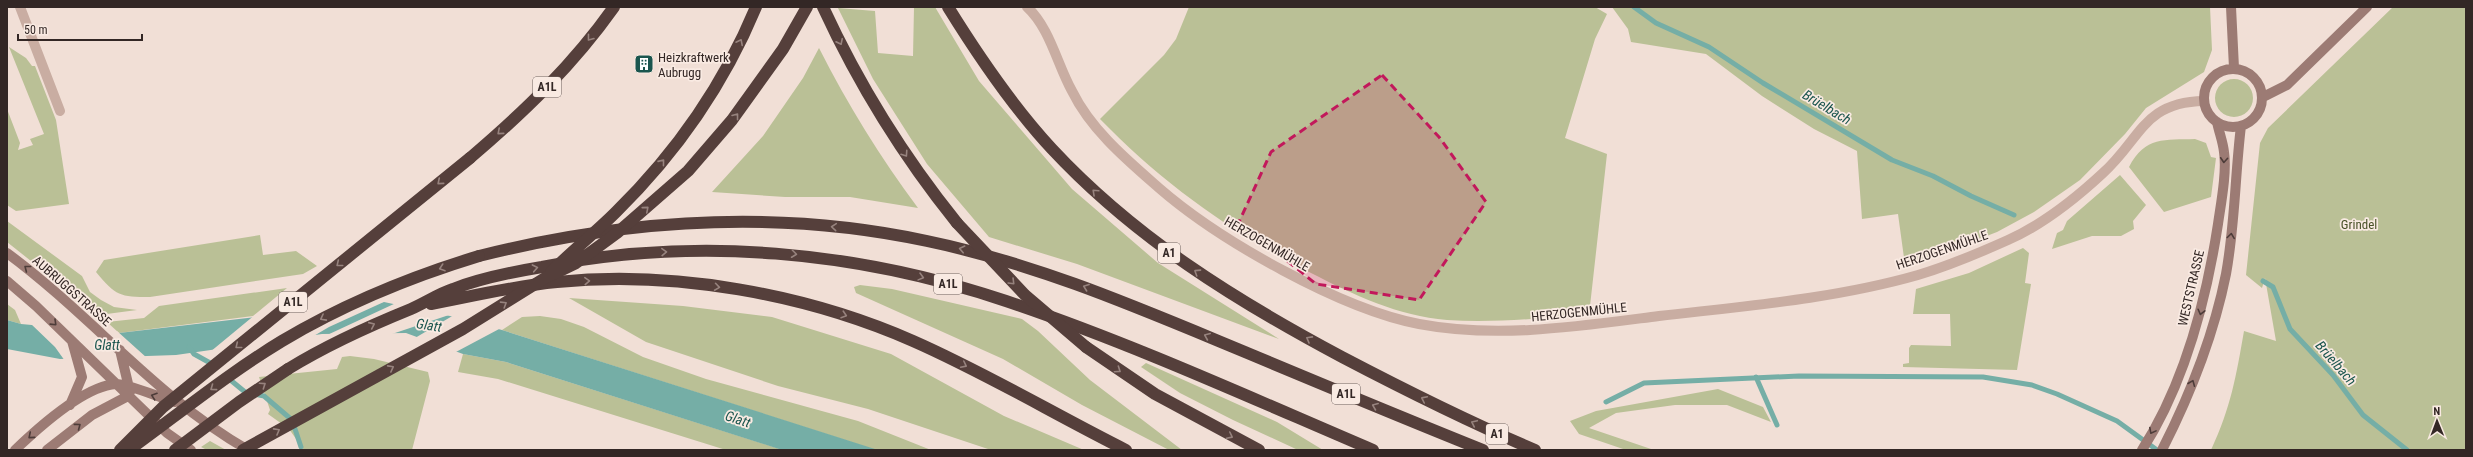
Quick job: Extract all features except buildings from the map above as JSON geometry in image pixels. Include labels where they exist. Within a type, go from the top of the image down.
[{"type":"highway","name":"A1L","points":[[120,450],[163,407],[470,158],[517,117],[557,78],[579,53],[614,7]]},
{"type":"highway","points":[[544,278],[616,213],[642,186],[676,144],[725,70],[756,7]]},
{"type":"highway","points":[[243,450],[463,329],[544,278],[576,263],[642,213],[688,170],[749,99],[783,49],[807,7]]},
{"type":"highway","points":[[823,7],[858,79],[883,120],[918,172],[957,222],[1025,295],[1086,348],[1155,394],[1259,450]]},
{"type":"highway","name":"A1","points":[[948,7],[996,82],[1052,149],[1114,209],[1154,242],[1230,293],[1312,341],[1440,407],[1535,450]]},
{"type":"highway","name":"A1L","points":[[129,450],[244,366],[322,318],[401,282],[479,256],[572,235],[641,226],[705,222],[802,224],[876,232],[927,241],[1011,262],[1098,291],[1483,450]]},
{"type":"highway","name":"A1L","points":[[176,450],[239,402],[294,366],[352,334],[414,308],[453,289],[497,276],[601,256],[703,250],[786,253],[861,264],[962,288],[1082,328],[1178,365],[1373,450]]},
{"type":"highway","name":"A1L","points":[[414,308],[507,288],[572,281],[659,281],[734,290],[808,305],[877,327],[938,352],[1126,450]]},
{"type":"street","points":[[20,7],[60,111]]},
{"type":"street","name":"HERZOGENMÜHLE","points":[[1027,7],[1038,20],[1071,91],[1094,125],[1160,189],[1196,217],[1250,251],[1344,299],[1380,313],[1417,324],[1453,329],[1525,330],[1606,323],[1850,291],[1920,275],[2008,240],[2040,222],[2106,171],[2154,114],[2167,106],[2182,102],[2204,101]]},
{"type":"street","points":[[2231,7],[2234,68]]},
{"type":"street","points":[[2263,96],[2287,85],[2367,7]]},
{"type":"street","points":[[2204,101],[2205,91],[2212,78],[2224,70],[2234,68],[2251,74],[2258,81],[2263,96],[2261,109],[2256,117],[2241,126],[2233,127],[2217,122]]},
{"type":"street","name":"WESTSTRASSE","points":[[2142,450],[2163,412],[2199,319],[2210,274],[2221,205],[2224,153],[2217,122],[2210,116],[2204,101]]},
{"type":"street","points":[[2162,450],[2178,419],[2214,321],[2226,274],[2236,204],[2241,126]]},
{"type":"street","name":"AUBRUGGSTRASSE","points":[[7,253],[78,311],[178,403],[248,450]]},
{"type":"street","name":"AUBRUGGSTRASSE","points":[[7,281],[36,306],[113,381],[129,391],[167,433],[191,450]]},
{"type":"street","points":[[70,405],[82,377],[72,341]]},
{"type":"street","name":"AUBRUGGSTRASSE","points":[[120,350],[129,391]]},
{"type":"street","points":[[15,450],[70,405],[113,381]]},
{"type":"street","points":[[47,450],[92,416],[129,391]]},
{"type":"street","name":"AUBRUGGSTRASSE","points":[[129,391],[178,403]]},
{"type":"highlighted area","points":[[1382,75],[1439,137],[1486,202],[1419,300],[1316,284],[1239,222],[1271,152]]},
{"type":"green space","points":[[914,7],[935,7],[979,81],[1072,189],[1158,263],[1279,339],[1077,264],[989,237],[927,164],[873,79],[838,8],[875,11],[878,53],[913,56]]},
{"type":"green space","points":[[1189,7],[1595,7],[1607,14],[1595,39],[1565,138],[1607,154],[1589,315],[1518,320],[1465,321],[1429,318],[1394,309],[1344,289],[1282,258],[1226,224],[1173,185],[1100,119],[1164,55],[1176,39]]},
{"type":"green space","points":[[1612,7],[2210,7],[2212,50],[2204,72],[2146,108],[2125,134],[2080,180],[2034,212],[1997,232],[1922,261],[1905,265],[1898,214],[1862,219],[1857,151],[1814,129],[1762,96],[1706,54],[1631,42],[1628,29]]},
{"type":"green space","name":"Grindel","points":[[2393,7],[2466,7],[2466,450],[2211,450],[2232,392],[2244,331],[2276,341],[2265,278],[2262,288],[2246,275],[2260,143],[2268,128]]},
{"type":"green space","points":[[9,47],[26,58],[32,66],[35,66],[56,120],[69,204],[16,211],[7,205],[7,109],[20,143],[18,150],[33,145],[30,139],[44,134]]},
{"type":"green space","points":[[819,48],[841,90],[865,130],[918,208],[850,197],[785,197],[712,192],[763,136],[803,78]]},
{"type":"green space","points":[[2230,79],[2238,79],[2248,84],[2252,91],[2252,105],[2248,112],[2238,117],[2230,117],[2220,112],[2218,109],[2215,102],[2215,94],[2220,84],[2223,82]]},
{"type":"green space","points":[[2195,139],[2206,143],[2211,157],[2216,158],[2211,197],[2164,212],[2129,167],[2135,157],[2149,145],[2165,140]]},
{"type":"green space","points":[[2120,175],[2146,205],[2133,221],[2134,229],[2121,236],[2092,236],[2052,249],[2057,233],[2063,230],[2067,221]]},
{"type":"green space","points":[[7,221],[82,276],[90,292],[101,300],[114,307],[137,310],[99,315],[7,242]]},
{"type":"green space","points":[[260,235],[263,255],[296,251],[317,266],[303,274],[150,297],[119,294],[96,272],[104,260]]},
{"type":"green space","points":[[2023,248],[2029,253],[2025,283],[2031,284],[2017,370],[1903,367],[1903,364],[1909,363],[1909,348],[1911,345],[1951,346],[1950,314],[1913,314],[1916,289],[1969,273]]},
{"type":"green space","points":[[860,285],[892,289],[1022,319],[1038,331],[1090,380],[1182,450],[1169,450],[1082,405],[1003,359],[856,293],[854,287]]},
{"type":"green space","points":[[287,288],[253,316],[119,333],[107,322],[144,318],[159,306]]},
{"type":"green space","points":[[569,298],[683,306],[772,317],[891,354],[1004,416],[1084,450],[991,450],[868,409],[778,386],[646,342]]},
{"type":"green space","points":[[7,304],[15,310],[21,324],[7,320]]},
{"type":"green space","points":[[540,316],[561,319],[584,327],[643,357],[706,379],[858,421],[931,450],[876,450],[502,330],[522,317]]},
{"type":"green space","points":[[463,354],[506,362],[783,450],[726,450],[498,379],[458,372]]},
{"type":"green space","points":[[350,356],[374,359],[428,372],[430,381],[412,450],[304,450],[289,429],[268,414],[270,410],[259,377],[337,369],[342,357]]},
{"type":"green space","points":[[1146,363],[1277,422],[1323,450],[1298,450],[1233,420],[1180,393],[1141,367]]},
{"type":"green space","points":[[1718,389],[1763,407],[1771,422],[1727,405],[1675,405],[1616,413],[1589,428],[1654,450],[1626,450],[1579,434],[1570,421],[1596,411]]},
{"type":"green space","points":[[210,441],[226,450],[207,450],[201,447]]},
{"type":"water","name":"Glatt","points":[[384,302],[450,316],[502,330],[878,450],[782,450],[506,362],[463,354],[406,333],[322,334],[176,355],[60,359],[7,349],[7,320],[21,324],[119,333]]},
{"type":"pier","points":[[386,301],[329,327],[312,337],[210,352],[256,314]]},
{"type":"pier","points":[[396,303],[452,314],[389,335],[325,336]]},
{"type":"pier","points":[[454,315],[501,328],[454,353],[415,338]]},
{"type":"pier","points":[[30,323],[117,331],[147,358],[65,361],[55,347]]},
{"type":"waterway","name":"Brüelbach","points":[[1634,7],[1656,23],[1709,47],[1763,83],[1892,160],[1933,176],[1971,196],[2014,215]]},
{"type":"waterway","name":"Brüelbach","points":[[2263,281],[2273,287],[2290,329],[2333,375],[2363,415],[2407,450]]},
{"type":"waterway","points":[[189,347],[194,354],[212,364]]},
{"type":"waterway","points":[[1606,402],[1644,383],[1799,376],[1983,377],[2032,385],[2057,394],[2117,421],[2157,450]]},
{"type":"waterway","points":[[1756,377],[1777,425]]},
{"type":"waterway","points":[[228,378],[245,392],[264,396],[292,420],[301,447]]},
{"type":"place","name":"Heizkraftwerk Aubrugg","points":[[644,64]]}]
